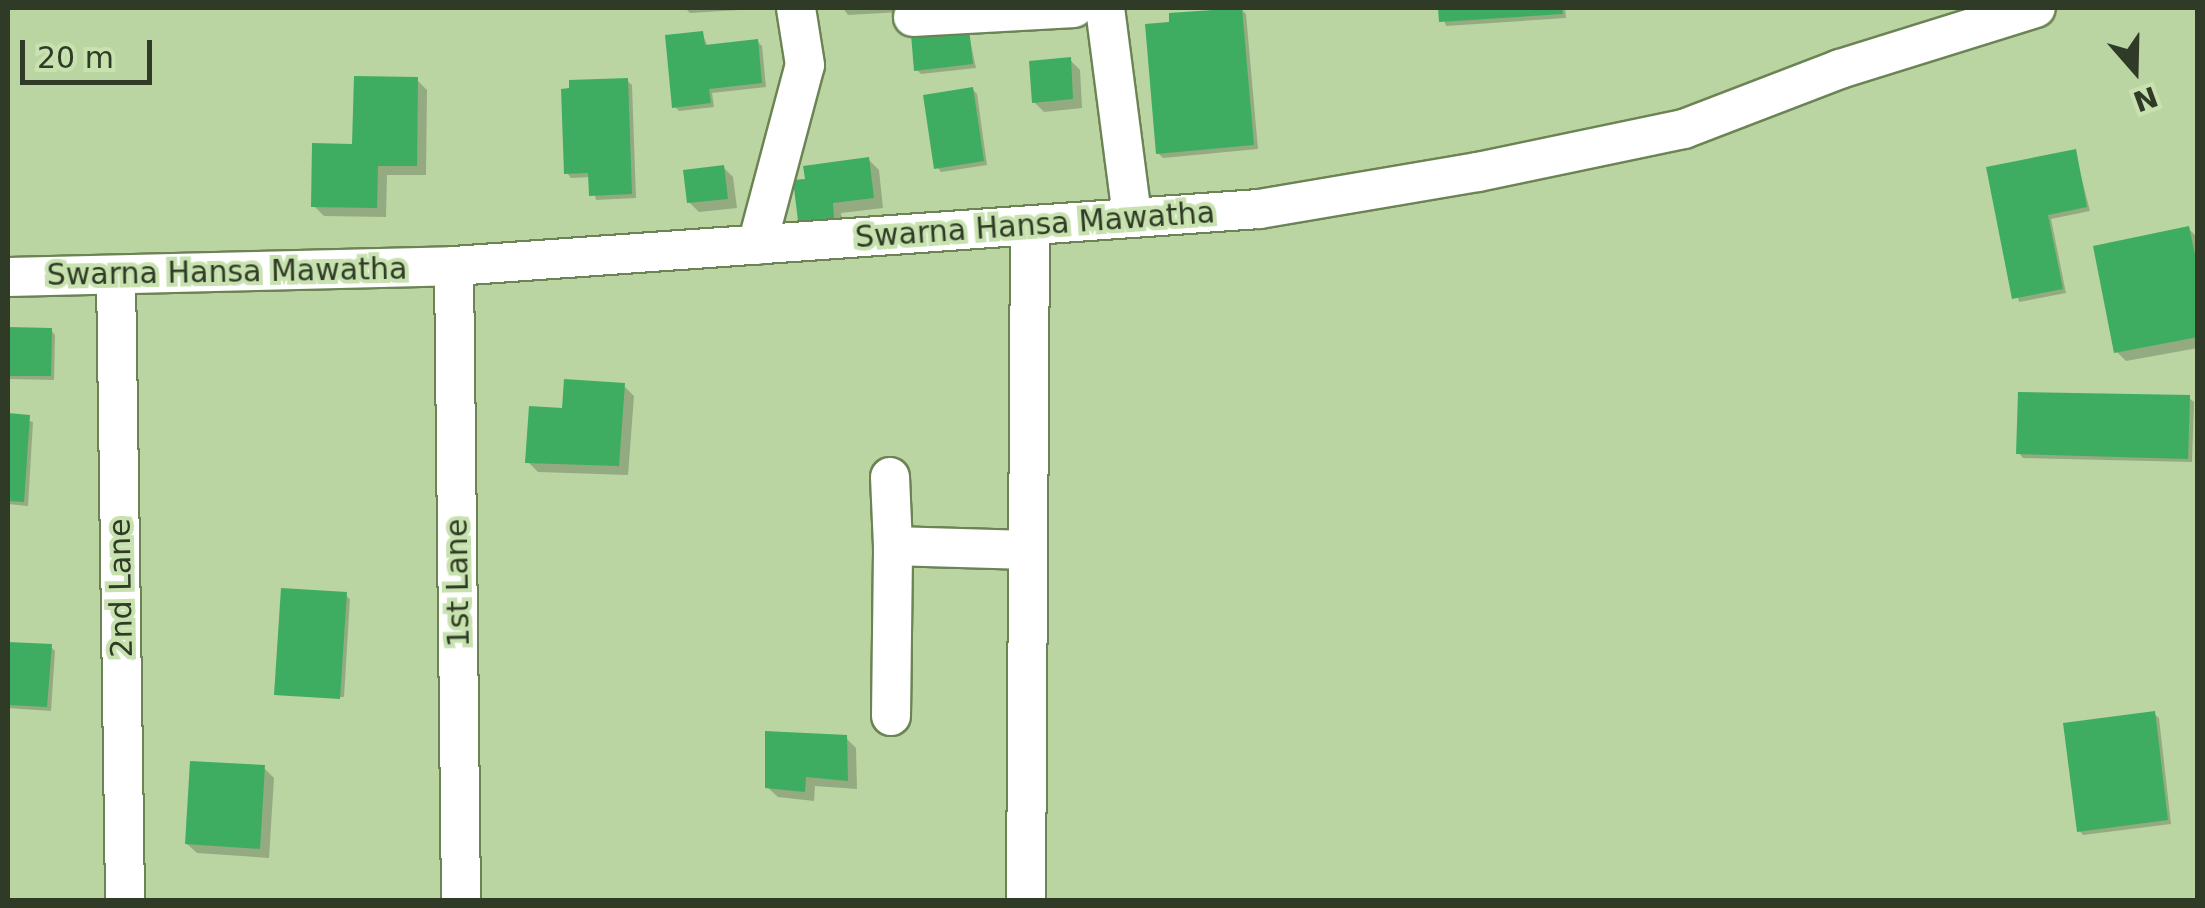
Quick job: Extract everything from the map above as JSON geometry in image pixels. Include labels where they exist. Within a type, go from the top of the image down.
[{"type":"street","points":[[757,245],[805,65],[796,8]]},
{"type":"street","points":[[912,17],[1074,8]]},
{"type":"street","points":[[1105,8],[1132,218]]},
{"type":"street","name":"Swarna Hansa Mawatha","points":[[8,276],[454,266],[1259,209],[1478,172],[1684,129],[1840,69],[2036,8]]},
{"type":"street","points":[[1026,900],[1030,225]]},
{"type":"street","name":"1st Lane","points":[[454,266],[461,900]]},
{"type":"street","name":"2nd Lane","points":[[116,276],[125,900]]},
{"type":"street","points":[[890,477],[894,546],[892,716]]},
{"type":"street","points":[[894,546],[1027,550]]},
{"type":"building","points":[[1242,8],[1254,145],[1156,154],[1145,24],[1169,22],[1169,13]]},
{"type":"building","points":[[1438,8],[1562,8],[1563,14],[1439,22]]},
{"type":"building","points":[[969,28],[973,64],[914,71],[911,34]]},
{"type":"building","points":[[703,31],[705,45],[758,39],[762,83],[709,89],[711,103],[672,108],[665,35]]},
{"type":"building","points":[[1071,57],[1073,99],[1032,103],[1029,61]]},
{"type":"building","points":[[354,76],[418,77],[417,166],[378,166],[377,208],[311,207],[312,143],[352,144]]},
{"type":"building","points":[[628,78],[632,194],[589,196],[588,173],[564,174],[561,89],[569,88],[569,80]]},
{"type":"building","points":[[973,87],[984,161],[934,169],[923,95]]},
{"type":"building","points":[[2076,149],[2087,207],[2048,215],[2063,289],[2012,299],[1986,167]]},
{"type":"building","points":[[869,157],[874,198],[833,203],[834,218],[798,221],[793,180],[805,179],[803,166]]},
{"type":"building","points":[[724,165],[728,199],[687,203],[683,170]]},
{"type":"building","points":[[2189,226],[2198,269],[2198,337],[2114,353],[2093,246]]},
{"type":"building","points":[[8,327],[52,328],[51,376],[8,376]]},
{"type":"building","points":[[564,379],[625,383],[619,466],[525,463],[529,406],[562,408]]},
{"type":"building","points":[[2018,392],[2190,395],[2188,459],[2016,454]]},
{"type":"building","points":[[8,413],[30,415],[24,502],[8,501]]},
{"type":"building","points":[[281,588],[347,592],[340,699],[274,695]]},
{"type":"building","points":[[8,642],[52,644],[47,707],[8,705]]},
{"type":"building","points":[[2155,711],[2168,820],[2077,832],[2063,723]]},
{"type":"building","points":[[765,731],[847,735],[848,781],[806,777],[805,792],[765,788]]},
{"type":"building","points":[[190,761],[265,765],[260,849],[185,844]]}]
